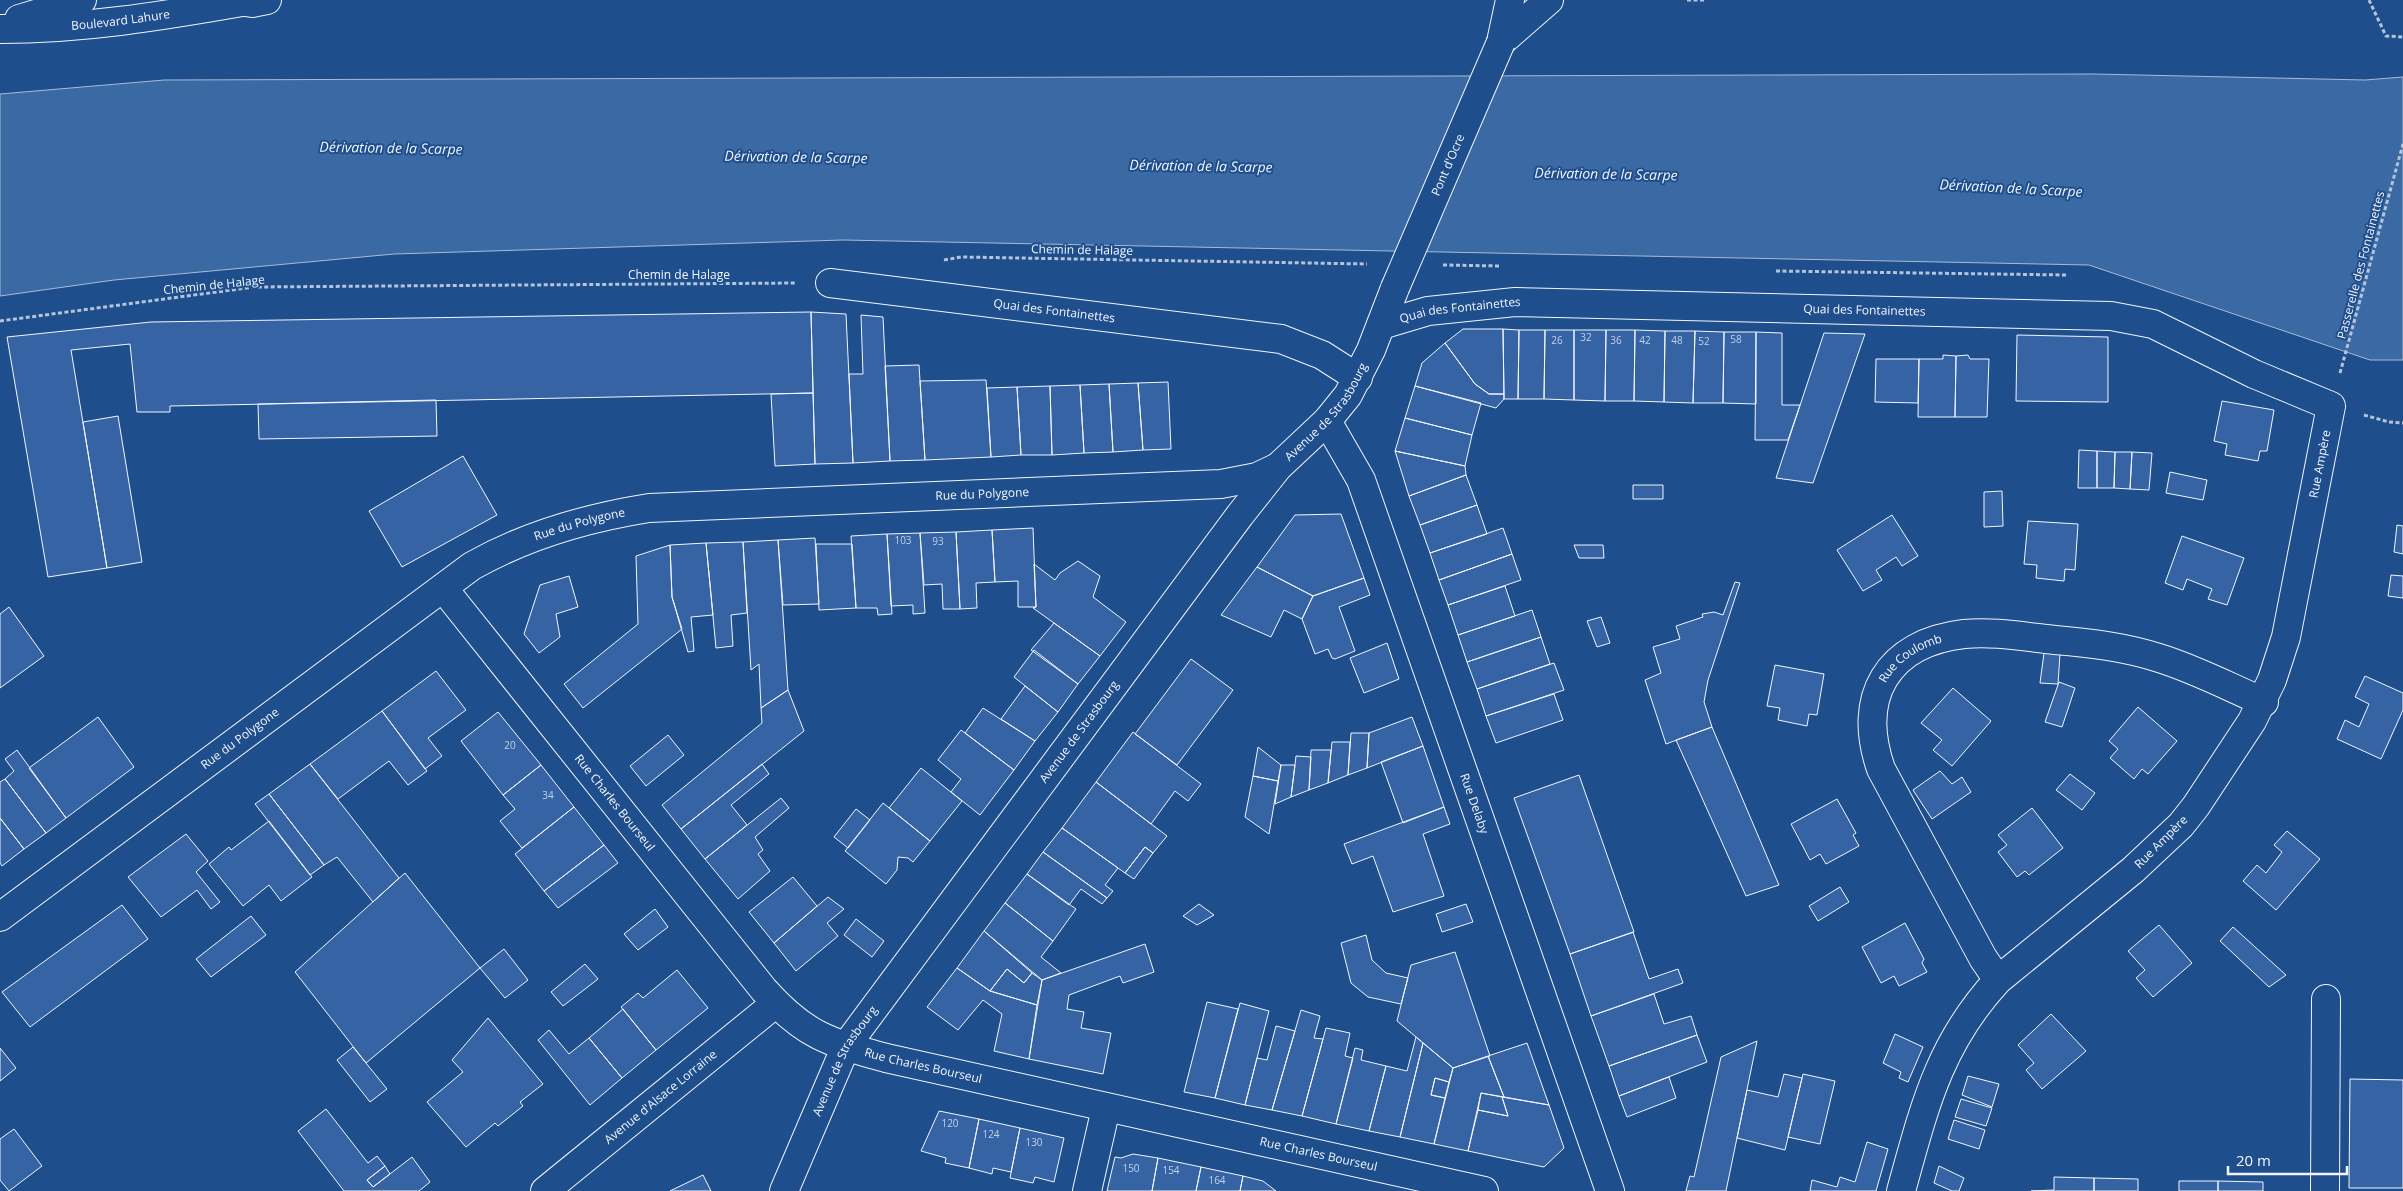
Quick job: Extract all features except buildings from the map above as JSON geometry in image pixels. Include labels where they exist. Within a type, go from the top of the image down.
[{"type":"street","points":[[1501,42],[1510,0]]},
{"type":"street","points":[[1501,42],[1549,0]]},
{"type":"street","name":"Boulevard Lahure","points":[[0,29],[76,26],[152,17],[247,1]]},
{"type":"street","name":"Boulevard Lahure","points":[[0,24],[68,2]]},
{"type":"street","name":"Pont d'Ocre","points":[[1395,288],[1501,42]]},
{"type":"street","name":"Quai des Fontainettes","points":[[830,283],[1281,339],[1322,355],[1358,378]]},
{"type":"street","name":"Avenue de Strasbourg","points":[[784,1191],[846,1046],[888,987],[1278,467],[1326,421],[1348,395],[1358,378],[1381,326],[1395,288]]},
{"type":"street","name":"Quai des Fontainettes","points":[[1381,326],[1428,311],[1515,302],[2111,316],[2134,319],[2162,328],[2254,374],[2335,394]]},
{"type":"street","name":"Rue Ampère","points":[[1901,1191],[1927,1097],[1937,1072],[1969,1016],[1998,980],[2133,870],[2181,825],[2196,806],[2264,702],[2286,637],[2335,394]]},
{"type":"street","name":"Rue Delaby","points":[[1326,421],[1352,461],[1361,480],[1610,1191]]},
{"type":"street","name":"Rue du Polygone","points":[[0,917],[472,566],[503,548],[554,529],[603,515],[648,508],[1221,484],[1256,477],[1278,467]]},
{"type":"street","name":"Rue Charles Bourseul","points":[[443,588],[776,1003],[794,1021],[814,1034],[886,1058],[1484,1191]]},
{"type":"street","name":"Rue Coulomb","points":[[1998,980],[1983,958],[1880,769],[1874,750],[1871,729],[1874,696],[1883,679],[1894,666],[1926,644],[1942,638],[1965,634],[2082,642],[2149,655],[2186,668],[2264,702]]},
{"type":"street","points":[[2325,1191],[2326,999]]},
{"type":"street","name":"Avenue d'Alsace Lorraine","points":[[545,1191],[776,1003]]},
{"type":"street","points":[[1087,1191],[1106,1108]]},
{"type":"path","points":[[1687,0],[1705,0]]},
{"type":"path","points":[[2369,0],[2386,36],[2403,37]]},
{"type":"path","name":"Passerelle des Fontainettes","points":[[2335,394],[2403,144]]},
{"type":"path","name":"Chemin de Halage","points":[[943,261],[961,257],[1358,264]]},
{"type":"path","name":"Chemin de Halage","points":[[0,321],[254,287],[830,283]]},
{"type":"water","name":"Dérivation de la Scarpe","points":[[2094,74],[2365,80],[2403,77],[2403,360],[2370,360],[2089,265],[843,240],[394,254],[114,280],[0,296],[0,94],[164,80]]}]
